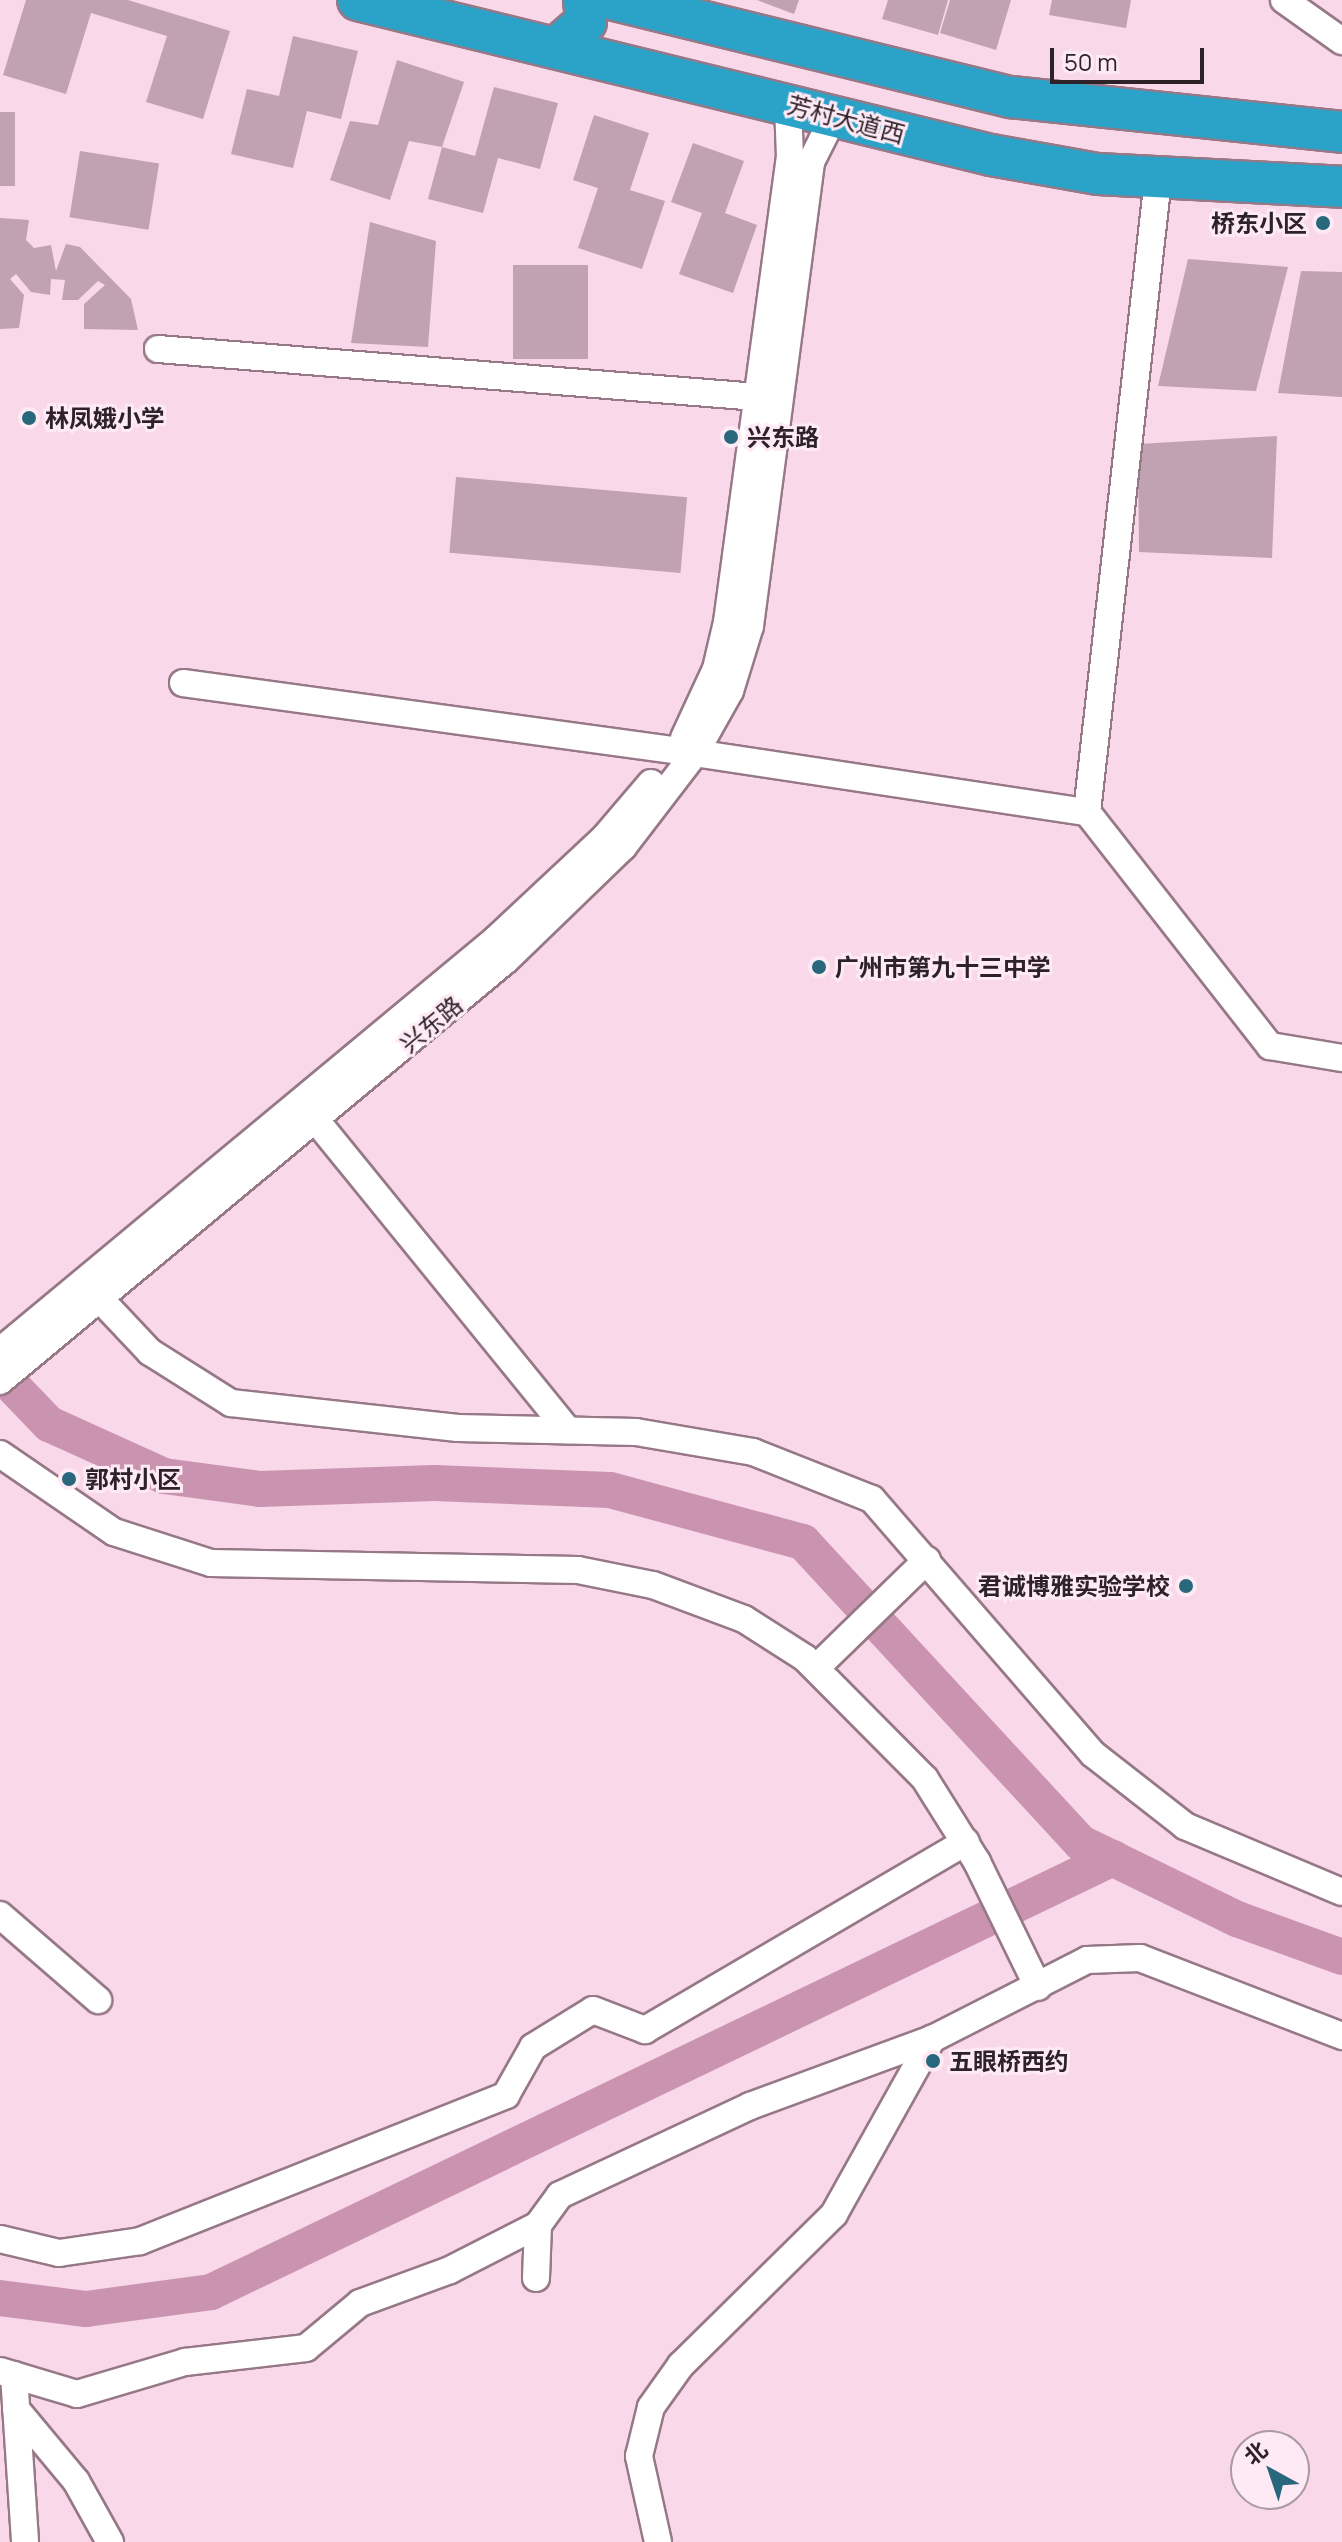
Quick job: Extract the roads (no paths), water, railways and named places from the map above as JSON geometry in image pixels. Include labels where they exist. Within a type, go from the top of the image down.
[{"type":"highway","name":"芳村大道西","points":[[358,0],[558,46],[941,143],[1158,179],[1342,187]]},
{"type":"highway","points":[[558,46],[586,22],[584,0]]},
{"type":"highway","points":[[615,0],[956,84],[1065,106],[1342,132]]},
{"type":"highway","points":[[941,143],[928,112],[956,84]]},
{"type":"street","points":[[1284,0],[1342,41]]},
{"type":"street","name":"兴东路","points":[[685,752],[722,645],[790,157],[788,104]]},
{"type":"street","name":"兴东路","points":[[0,1351],[31,1341],[100,1299],[309,1112],[605,837],[685,752],[730,691],[750,626],[811,162],[834,116]]},
{"type":"street","points":[[1087,812],[1158,179]]},
{"type":"street","points":[[158,349],[757,397]]},
{"type":"street","points":[[183,683],[685,752],[1087,812],[1270,1046],[1342,1058]]},
{"type":"street","points":[[309,1112],[568,1430]]},
{"type":"street","name":"兴东路","points":[[0,1381],[31,1341],[309,1112]]},
{"type":"street","points":[[100,1299],[150,1352],[231,1403],[458,1428],[636,1432],[753,1452],[872,1499],[1093,1754],[1185,1826],[1342,1892]]},
{"type":"street","points":[[0,1454],[82,1516],[187,1557],[282,1569],[610,1574],[717,1607],[781,1639],[816,1668],[906,1758],[966,1842],[1038,1987]]},
{"type":"street","points":[[816,1668],[927,1560]]},
{"type":"street","points":[[0,2239],[59,2253],[140,2241],[506,2095],[533,2047],[593,2010],[645,2030],[966,1842]]},
{"type":"street","points":[[0,1915],[98,2000]]},
{"type":"street","points":[[7,2373],[77,2394],[185,2362],[306,2348],[360,2303],[450,2270],[538,2225],[573,2189],[750,2106],[932,2039],[1038,1987],[1068,1966],[1125,1955],[1342,2036]]},
{"type":"street","points":[[659,2541],[639,2456],[651,2407],[681,2365],[834,2214],[932,2039]]},
{"type":"street","points":[[536,2278],[538,2225]]},
{"type":"street","points":[[7,2373],[16,2409],[25,2542]]},
{"type":"street","points":[[16,2409],[76,2481],[110,2542]]},
{"type":"waterway","points":[[0,1373],[49,1424],[164,1476],[260,1489],[434,1483],[610,1490],[803,1542],[1081,1843],[1237,1919],[1342,1957]]},
{"type":"waterway","points":[[0,2298],[86,2309],[211,2292],[1113,1858]]},
{"type":"place","name":"桥东小区","points":[[1323,223]]},
{"type":"place","name":"林凤娥小学","points":[[29,418]]},
{"type":"place","name":"兴东路","points":[[731,437]]},
{"type":"place","name":"广州市第九十三中学","points":[[819,967]]},
{"type":"place","name":"郭村小区","points":[[69,1479]]},
{"type":"place","name":"君诚博雅实验学校","points":[[1186,1586]]},
{"type":"place","name":"五眼桥西约","points":[[933,2061]]}]
